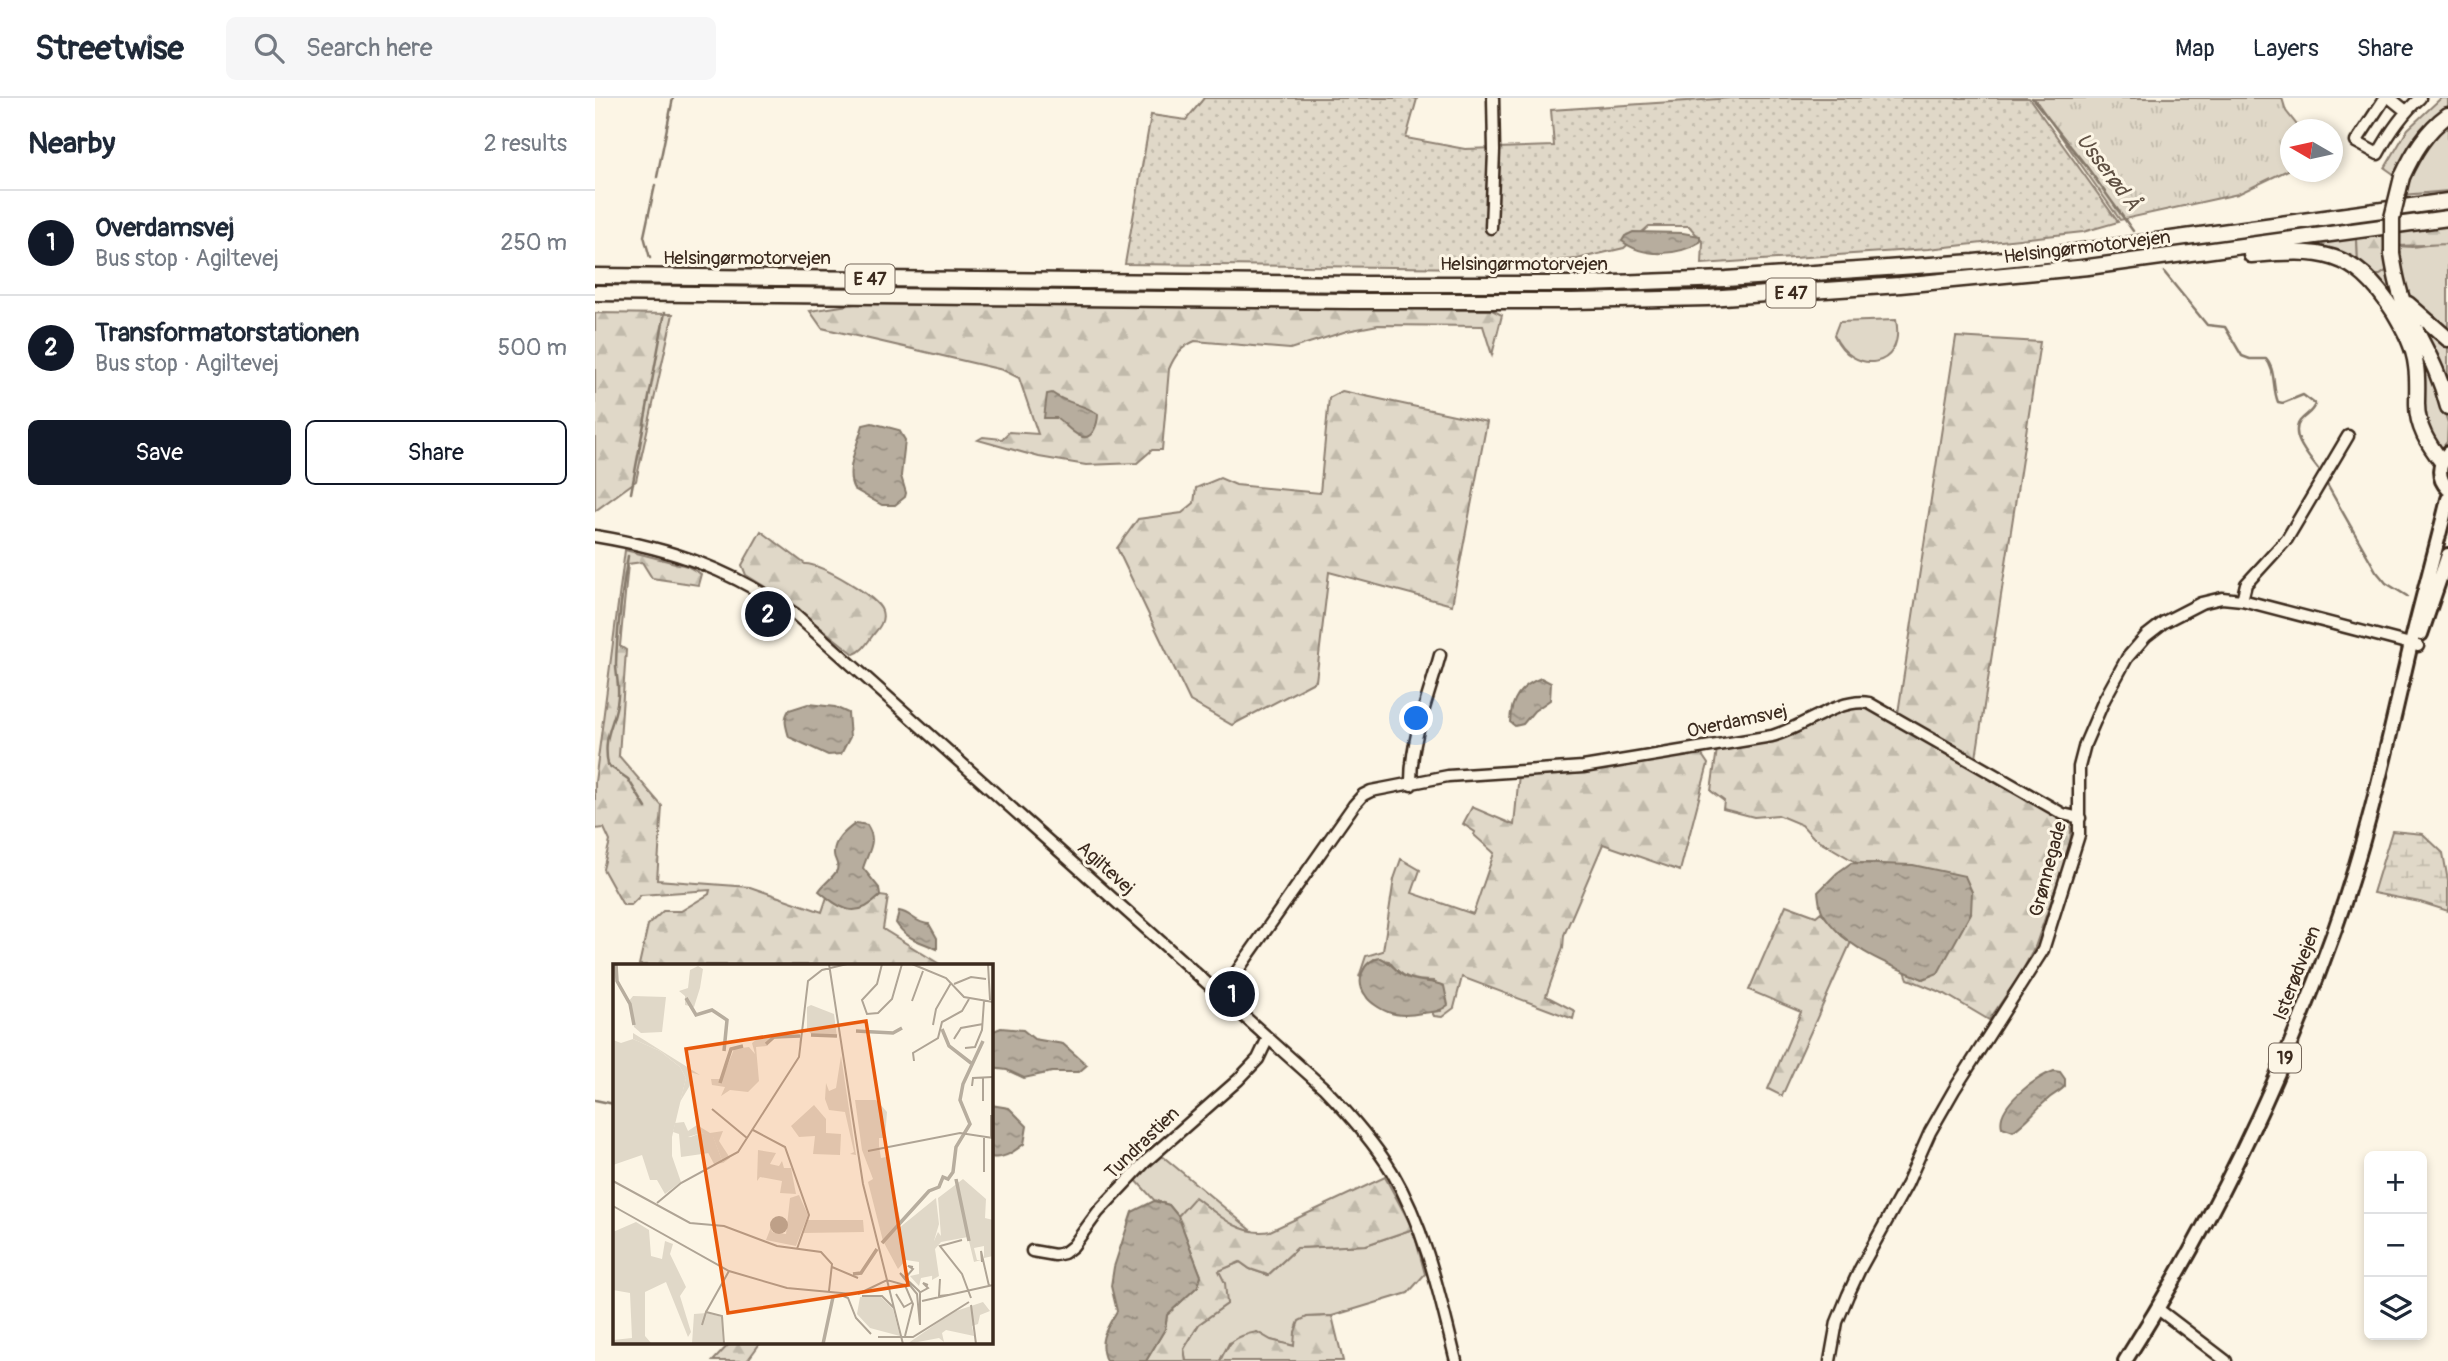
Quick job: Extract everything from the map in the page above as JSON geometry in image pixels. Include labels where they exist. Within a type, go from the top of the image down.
[{"type":"highway","points":[[2448,114],[2413,153],[2402,177],[2392,218],[2392,254],[2400,291],[2407,311],[2435,364],[2448,407]]},
{"type":"highway","name":"Helsingørmotorvejen","points":[[595,276],[1365,284],[1586,284],[1726,279],[1910,267],[2050,254],[2448,201]]},
{"type":"highway","name":"Helsingørmotorvejen","points":[[595,293],[1572,301],[1802,292],[2088,267],[2448,218]]},
{"type":"highway","points":[[2088,267],[2147,267],[2290,252],[2309,252],[2344,260],[2373,282],[2410,343],[2417,369],[2419,422],[2430,446],[2445,458]]},
{"type":"highway","points":[[2400,291],[2417,314],[2448,340]]},
{"type":"main road","points":[[2445,458],[2441,478],[2448,489]]},
{"type":"main road","name":"Isterødvejen","points":[[2125,1361],[2158,1308],[2239,1157],[2281,1067],[2336,928],[2361,850],[2414,645],[2448,499]]},
{"type":"main road","name":"Isterødvejen","points":[[2414,645],[2448,555]]},
{"type":"street","points":[[1491,228],[1493,98]]},
{"type":"street","points":[[2385,98],[2355,142],[2378,154],[2406,111],[2420,98]]},
{"type":"street","points":[[2391,98],[2406,111]]},
{"type":"street","points":[[2242,600],[2246,584],[2287,539],[2348,436]]},
{"type":"street","name":"Agiltevej","points":[[595,536],[660,549],[710,565],[748,584],[795,614],[1324,1088],[1355,1120],[1392,1173],[1410,1207],[1437,1284],[1456,1361]]},
{"type":"street","points":[[2439,581],[2448,563]]},
{"type":"street","name":"Grønnegade","points":[[1830,1361],[1837,1322],[1848,1295],[1907,1184],[1930,1132],[2043,950],[2079,835],[2079,767],[2085,744],[2104,700],[2127,658],[2146,636],[2185,610],[2221,598],[2242,600],[2414,645]]},
{"type":"street","points":[[1411,785],[1416,741],[1440,655]]},
{"type":"street","name":"Overdamsvej","points":[[1221,994],[1354,804],[1371,791],[1448,776],[1583,767],[1772,736],[1791,731],[1838,706],[1860,701],[1868,703],[2063,814],[2080,818]]},
{"type":"street","name":"Tundrastien","points":[[1032,1251],[1055,1255],[1064,1253],[1073,1246],[1097,1212],[1145,1162],[1258,1059],[1268,1038]]},
{"type":"street","points":[[2158,1308],[2226,1361]]},
{"type":"green space","points":[[1204,98],[1414,98],[1417,99],[1406,138],[1465,149],[1554,146],[1551,110],[1732,98],[2029,98],[2118,222],[2083,232],[1928,249],[1702,264],[1703,242],[1689,226],[1649,226],[1624,248],[1577,259],[1477,268],[1125,264],[1151,115],[1186,120]]},
{"type":"green space","points":[[2034,98],[2282,98],[2292,119],[2280,119],[2280,174],[2238,194],[2120,220]]},
{"type":"green space","points":[[2441,98],[2448,98],[2448,106],[2417,137],[2395,175],[2385,168],[2408,129]]},
{"type":"green space","points":[[2448,121],[2448,191],[2402,195],[2420,155]]},
{"type":"green space","points":[[2448,226],[2448,244],[2397,246],[2398,230]]},
{"type":"green space","points":[[2383,233],[2387,270],[2380,275],[2371,275],[2358,263],[2357,237]]},
{"type":"green space","points":[[2357,237],[2358,263],[2279,248]]},
{"type":"green space","points":[[2448,244],[2448,335],[2411,300],[2403,279],[2397,246]]},
{"type":"green space","points":[[2387,270],[2394,295],[2425,352],[2448,423],[2447,442],[2438,453],[2426,429],[2421,380],[2371,275],[2380,275]]},
{"type":"green space","points":[[861,303],[1492,310],[1502,315],[1492,355],[1483,326],[1378,325],[1347,331],[1290,349],[1195,341],[1179,352],[1169,369],[1162,450],[1152,450],[1137,463],[1086,465],[1039,457],[978,440],[983,437],[1002,439],[1009,432],[1038,434],[1019,378],[1003,370],[822,328],[810,311]]},
{"type":"green space","points":[[595,313],[673,314],[636,481],[595,511]]},
{"type":"green space","points":[[1896,320],[1897,337],[1893,349],[1886,358],[1875,362],[1853,357],[1842,348],[1834,335],[1839,322]]},
{"type":"green space","points":[[2426,327],[2448,346],[2448,394],[2424,330]]},
{"type":"green space","points":[[1956,337],[2040,342],[1976,758],[1898,713]]},
{"type":"green space","points":[[1342,391],[1487,422],[1452,605],[1329,572],[1316,681],[1232,725],[1190,701],[1117,548],[1138,519],[1182,513],[1194,503],[1196,488],[1220,478],[1236,485],[1320,493],[1329,398]]},
{"type":"green space","points":[[761,531],[805,564],[835,575],[878,605],[883,615],[881,624],[860,651],[854,654],[783,598],[746,575],[742,565]]},
{"type":"green space","points":[[625,550],[687,566],[701,574],[698,585],[652,578],[642,562],[628,564],[620,646],[626,650],[619,756],[662,806],[657,880],[750,887],[822,912],[827,897],[840,906],[853,909],[867,906],[880,896],[888,897],[883,929],[939,964],[639,964],[648,925],[663,911],[681,911],[709,894],[710,890],[641,895],[631,905],[623,905],[603,869],[610,841],[604,828],[595,829],[595,782]]},
{"type":"green space","points":[[1849,707],[1867,707],[2064,820],[2071,828],[2070,846],[2035,947],[2020,975],[1989,1020],[1945,994],[1908,979],[1905,971],[1923,979],[1956,939],[1971,913],[1876,863],[1857,863],[1813,837],[1802,825],[1778,815],[1754,817],[1723,809],[1724,801],[1711,791],[1717,749],[1793,735]]},
{"type":"green space","points":[[1700,752],[1708,764],[1680,871],[1603,844],[1564,935],[1563,948],[1546,996],[1575,1011],[1573,1019],[1462,977],[1454,1008],[1442,1017],[1434,1016],[1432,1012],[1441,1011],[1434,981],[1409,977],[1398,971],[1389,961],[1374,959],[1359,977],[1366,956],[1383,951],[1394,879],[1401,859],[1420,870],[1412,893],[1473,914],[1494,853],[1474,835],[1475,832],[1463,824],[1472,807],[1514,825],[1519,774]]},
{"type":"green space","points":[[2392,831],[2423,834],[2443,853],[2448,881],[2448,911],[2420,902],[2373,893]]},
{"type":"green space","points":[[1786,905],[1816,916],[1821,912],[1842,936],[1851,942],[1782,1096],[1768,1089],[1801,1012],[1749,990]]},
{"type":"green space","points":[[1160,1154],[1256,1234],[1228,1223],[1196,1198],[1178,1216],[1169,1205],[1154,1200],[1134,1178]]},
{"type":"green space","points":[[1385,1177],[1413,1229],[1366,1245],[1297,1248],[1268,1275],[1250,1269],[1240,1262],[1219,1271],[1225,1283],[1227,1304],[1199,1324],[1184,1349],[1186,1361],[1146,1361],[1165,1329],[1167,1315],[1198,1286],[1201,1276],[1178,1216],[1195,1197],[1230,1223],[1249,1231],[1270,1231]]},
{"type":"green space","points":[[1413,1229],[1425,1274],[1408,1293],[1332,1316],[1307,1317],[1295,1332],[1295,1346],[1270,1340],[1257,1332],[1229,1343],[1220,1361],[1186,1361],[1184,1349],[1199,1324],[1227,1304],[1218,1271],[1240,1262],[1250,1269],[1268,1275],[1297,1248],[1366,1245]]},
{"type":"green space","points":[[1332,1316],[1343,1361],[1220,1361],[1230,1344],[1243,1335],[1257,1332],[1271,1340],[1294,1346],[1299,1321],[1307,1317]]},
{"type":"green space","points":[[729,1344],[760,1344],[747,1361],[713,1361]]},
{"type":"water","points":[[1633,232],[1683,233],[1700,236],[1700,242],[1671,252],[1650,252],[1622,241]]},
{"type":"water","points":[[1052,393],[1098,414],[1091,434],[1080,436],[1057,418],[1044,418],[1047,394]]},
{"type":"water","points":[[872,423],[899,430],[905,440],[901,476],[906,493],[895,505],[882,505],[854,489],[851,482],[853,457],[863,425]]},
{"type":"water","points":[[1541,678],[1551,683],[1550,700],[1534,711],[1523,724],[1515,726],[1510,722],[1512,707],[1518,694],[1527,685]]},
{"type":"water","points":[[808,704],[835,707],[848,713],[850,737],[841,754],[828,755],[789,737],[787,713]]},
{"type":"water","points":[[856,823],[867,825],[872,836],[863,868],[879,888],[880,896],[864,908],[849,910],[819,891],[837,870],[834,854],[836,844]]},
{"type":"water","points":[[1851,863],[1913,865],[1965,876],[1972,892],[1971,913],[1938,973],[1923,979],[1895,967],[1867,954],[1832,925],[1822,911],[1818,892]]},
{"type":"water","points":[[899,911],[929,924],[937,938],[937,949],[905,933],[896,923]]},
{"type":"water","points":[[1381,958],[1409,978],[1444,986],[1448,1005],[1436,1011],[1405,1015],[1385,1011],[1376,1006],[1363,990],[1361,978],[1369,963]]},
{"type":"water","points":[[1001,1028],[1023,1030],[1034,1039],[1063,1044],[1087,1065],[1079,1072],[1052,1072],[1024,1078],[1007,1070],[992,1068],[992,1032]]},
{"type":"water","points":[[2054,1071],[2060,1072],[2065,1079],[2065,1086],[2013,1131],[2002,1127],[2005,1110],[2019,1093],[2037,1079]]},
{"type":"water","points":[[992,1105],[1009,1108],[1027,1126],[1024,1144],[1000,1157],[992,1157]]},
{"type":"water","points":[[1154,1201],[1169,1205],[1178,1216],[1201,1276],[1198,1286],[1167,1315],[1165,1329],[1146,1361],[1106,1361],[1103,1341],[1106,1329],[1117,1311],[1111,1286],[1114,1267],[1132,1212]]},
{"type":"waterway","points":[[657,177],[673,98]]},
{"type":"waterway","name":"Usserød Å","points":[[2032,98],[2133,231]]},
{"type":"waterway","points":[[650,258],[644,236],[655,185]]},
{"type":"waterway","name":"Usserød Å","points":[[2164,272],[2207,325],[2225,327],[2242,356],[2266,359],[2271,368],[2278,402],[2283,403],[2303,395],[2315,404],[2300,421],[2297,433],[2302,446],[2318,469]]},
{"type":"waterway","points":[[631,493],[665,312]]},
{"type":"waterway","name":"Usserød Å","points":[[2325,481],[2376,571],[2386,583],[2407,596]]},
{"type":"waterway","points":[[628,556],[617,637],[618,696],[608,736],[607,754],[608,765],[628,779],[646,808]]},
{"type":"waterway","points":[[595,1100],[613,1104]]},
{"type":"place","name":"Transformatorstationen","points":[[768,614]]},
{"type":"place","name":"Overdamsvej","points":[[1232,994]]}]
